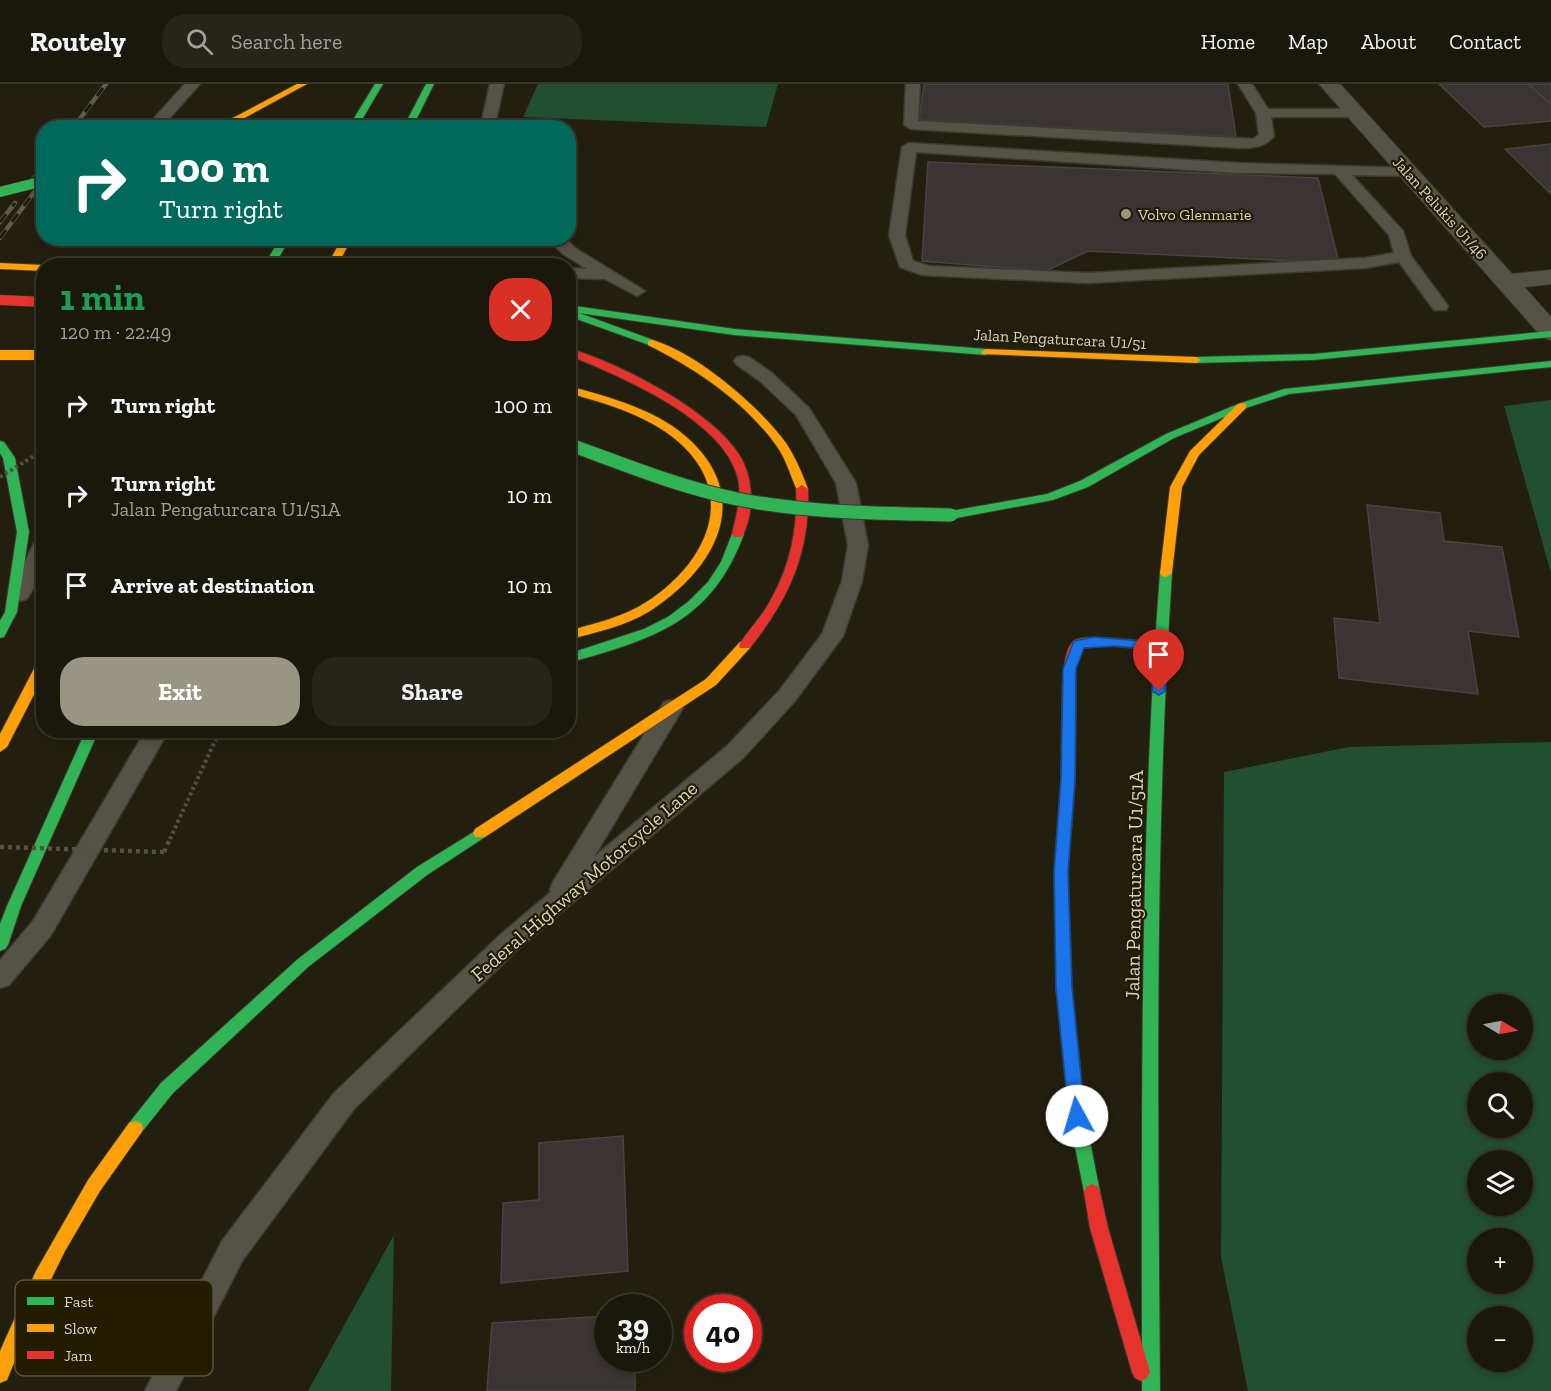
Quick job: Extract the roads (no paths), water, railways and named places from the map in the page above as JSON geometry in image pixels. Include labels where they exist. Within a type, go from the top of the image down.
[{"type":"main road","points":[[235,120],[303,84]]},
{"type":"main road","points":[[357,120],[379,84]]},
{"type":"main road","points":[[411,120],[430,84]]},
{"type":"main road","points":[[0,192],[36,183]]},
{"type":"main road","points":[[0,266],[36,268]]},
{"type":"main road","points":[[0,300],[36,302]]},
{"type":"main road","name":"Jalan Pengaturcara U1/51","points":[[576,311],[775,338],[921,348],[1186,361],[1280,359],[1551,333]]},
{"type":"main road","points":[[40,1280],[53,1252],[109,1162],[167,1088],[303,963],[422,870],[711,682],[774,609],[788,584],[800,548],[803,530],[801,480],[789,455],[744,405],[715,380],[680,356],[576,313]]},
{"type":"main road","points":[[576,354],[655,389],[683,407],[727,447],[742,471],[744,492],[741,519],[733,553],[704,598],[683,613],[628,640],[576,656]]},
{"type":"main road","points":[[0,355],[36,355]]},
{"type":"main road","points":[[576,447],[678,484],[760,503],[855,513],[951,515],[1049,497],[1084,484],[1170,436],[1242,406],[1288,391],[1551,364]]},
{"type":"main road","points":[[576,392],[638,413],[687,442],[703,459],[715,481],[718,517],[711,543],[696,563],[646,608],[576,633]]},
{"type":"main road","name":"Jalan Pengaturcara U1/51A","points":[[1149,1391],[1151,913],[1160,646],[1176,487],[1194,453],[1242,406]]},
{"type":"main road","points":[[0,444],[9,458],[23,532],[11,612],[0,634]]},
{"type":"main road","points":[[1149,1391],[1099,1228],[1077,1116],[1064,988],[1061,872],[1068,780],[1069,669],[1078,644],[1094,641],[1160,646]]},
{"type":"main road","points":[[0,747],[36,677]]},
{"type":"main road","points":[[0,945],[14,906],[89,738]]},
{"type":"main road","points":[[0,1374],[15,1336]]},
{"type":"street","name":"Jalan Pelukis U1/46","points":[[1329,84],[1551,333]]},
{"type":"street","points":[[1505,282],[1551,277]]},
{"type":"lane","points":[[160,120],[193,84]]},
{"type":"lane","points":[[489,120],[497,84]]},
{"type":"lane","points":[[913,84],[911,125],[1240,144],[1257,142],[1267,136],[1263,113],[1245,84]]},
{"type":"lane","points":[[1263,113],[1355,113]]},
{"type":"lane","points":[[1403,256],[1365,264],[1087,278],[928,271],[906,264],[897,235],[909,147],[1238,168],[1407,171]]},
{"type":"lane","points":[[1339,170],[1397,234],[1403,256],[1440,306]]},
{"type":"lane","points":[[564,246],[637,291]]},
{"type":"lane","points":[[576,273],[608,274]]},
{"type":"lane","name":"Federal Highway Motorcycle Lane","points":[[213,1288],[232,1251],[344,1101],[509,942],[735,752],[787,696],[832,636],[852,581],[858,545],[846,483],[803,412],[766,377],[743,361]]},
{"type":"lane","points":[[11,612],[36,560]]},
{"type":"lane","points":[[552,906],[672,708]]},
{"type":"lane","points":[[0,978],[42,928],[153,738]]},
{"type":"lane","name":"Federal Highway Motorcycle Lane","points":[[160,1391],[168,1376]]},
{"type":"railway","points":[[79,120],[106,84]]},
{"type":"railway","points":[[29,184],[36,176]]},
{"type":"railway","points":[[0,238],[36,190]]},
{"type":"railway","points":[[0,222],[15,203]]},
{"type":"place","name":"Volvo Glenmarie","points":[[1126,214]]}]
